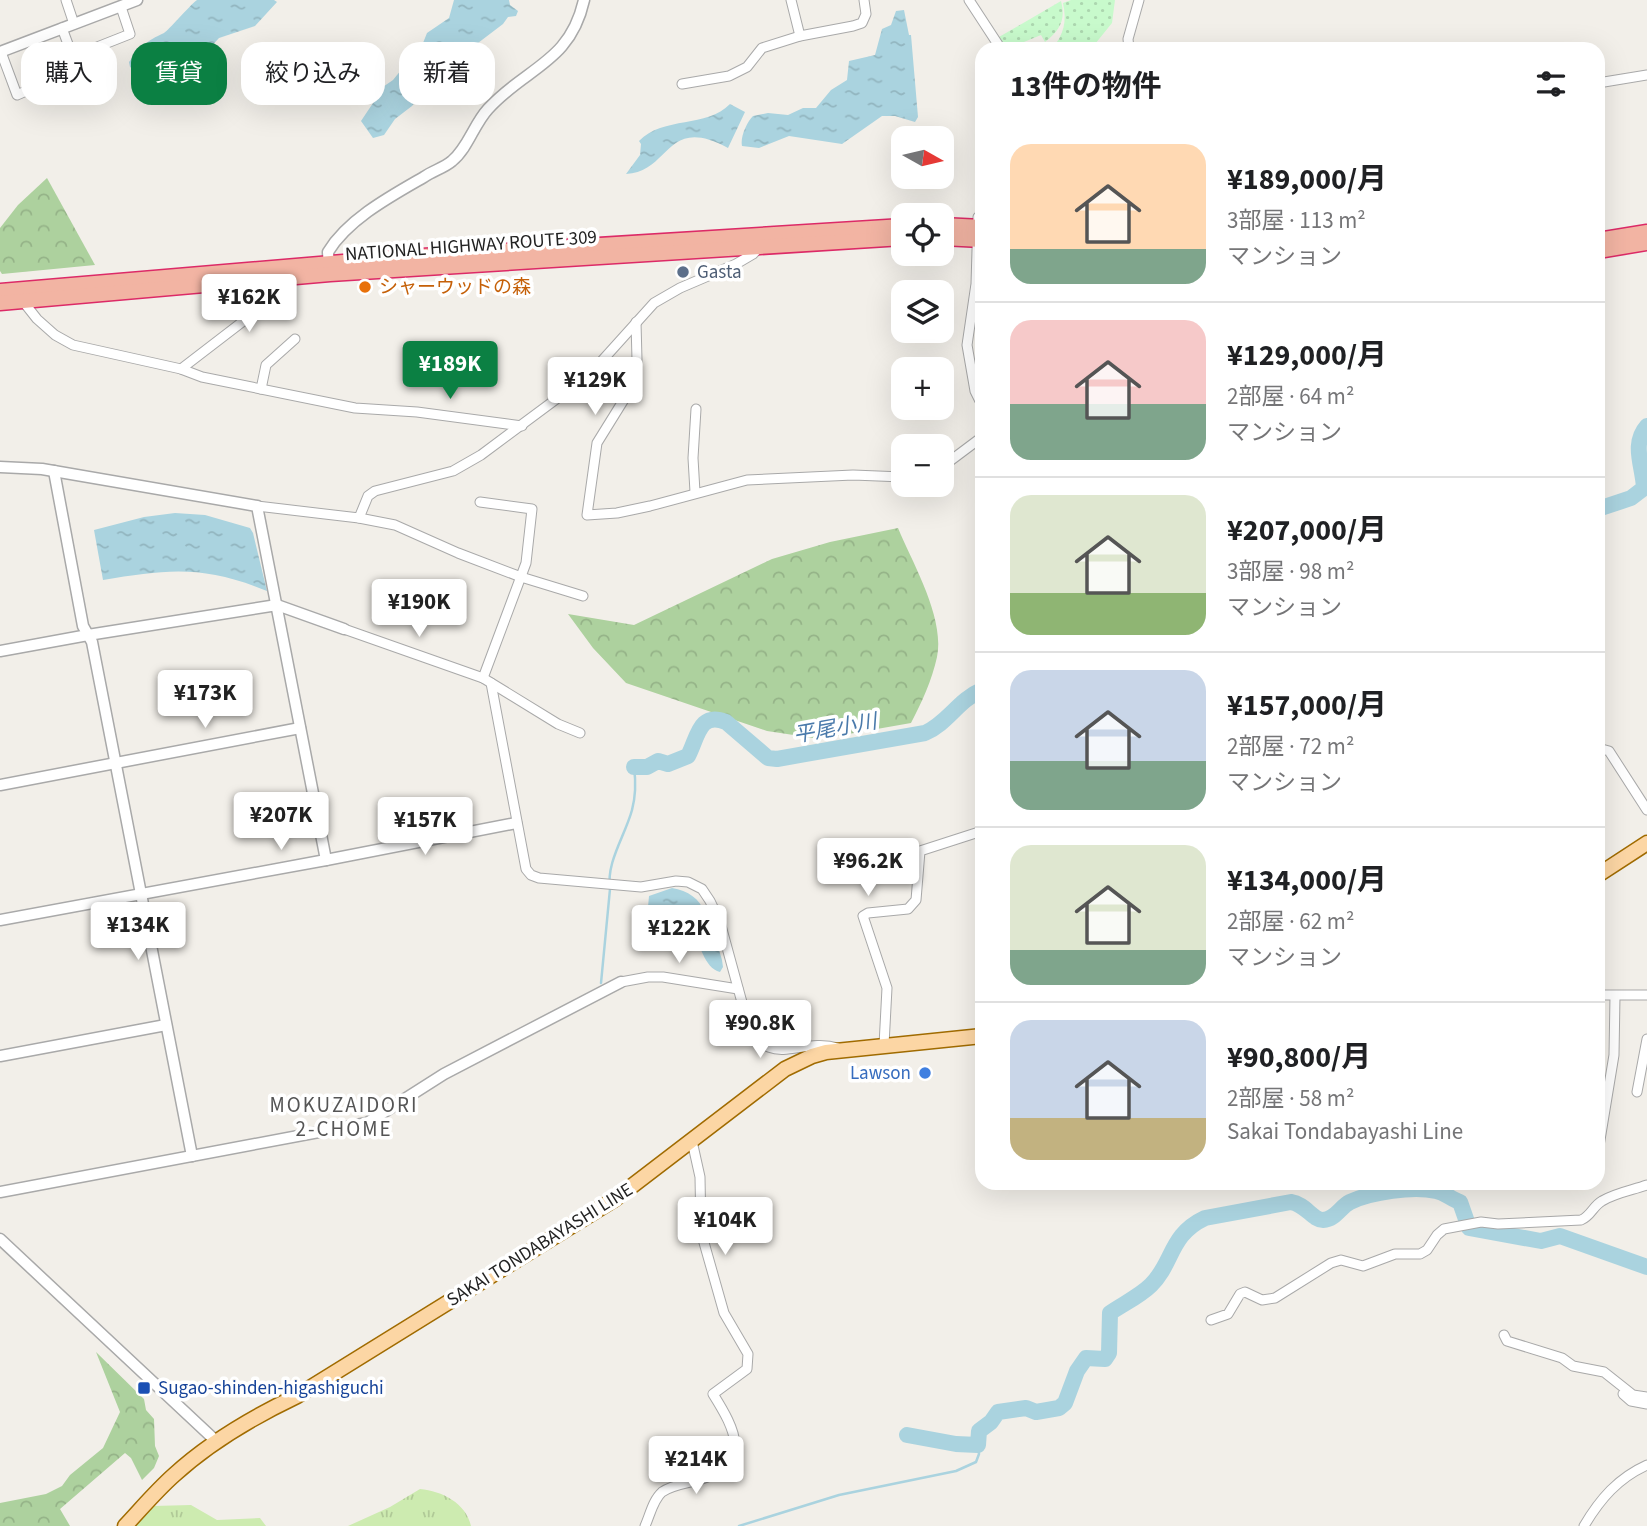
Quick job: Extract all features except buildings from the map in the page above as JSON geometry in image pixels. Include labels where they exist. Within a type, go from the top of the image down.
[{"type":"highway","name":"NATIONAL HIGHWAY ROUTE 309","points":[[0,291],[891,227]]},
{"type":"highway","points":[[954,227],[975,229]]},
{"type":"highway","points":[[954,235],[975,231]]},
{"type":"highway","points":[[1605,239],[1647,232]]},
{"type":"highway","name":"NATIONAL HIGHWAY ROUTE 309","points":[[0,303],[272,279],[329,269],[891,239]]},
{"type":"highway","points":[[1605,250],[1647,243]]},
{"type":"main road","points":[[1605,870],[1647,843]]},
{"type":"main road","name":"SAKAI TONDABAYASHI LINE","points":[[125,1526],[174,1475],[217,1442],[260,1414],[297,1396],[598,1210],[785,1069],[812,1056],[843,1050],[975,1037]]},
{"type":"street","points":[[66,0],[74,24]]},
{"type":"street","points":[[21,93],[17,95],[0,52],[137,0]]},
{"type":"street","points":[[329,269],[328,252],[333,243],[363,216],[452,161],[486,111],[503,94],[562,49],[578,24],[584,0]]},
{"type":"street","points":[[791,0],[800,36]]},
{"type":"street","points":[[682,84],[729,76],[747,67],[762,48],[800,36],[862,23],[866,14],[864,0]]},
{"type":"street","points":[[969,0],[996,42]]},
{"type":"street","points":[[1128,42],[1139,0]]},
{"type":"street","points":[[111,42],[130,34],[121,7]]},
{"type":"street","points":[[62,28],[67,42]]},
{"type":"street","points":[[1605,82],[1647,75]]},
{"type":"street","points":[[359,518],[368,496],[375,491],[453,471],[522,426],[590,374],[654,303],[680,288],[736,264],[759,248]]},
{"type":"street","points":[[181,369],[267,303],[273,293],[272,279]]},
{"type":"street","points":[[975,285],[967,345],[975,391]]},
{"type":"street","points":[[22,300],[37,319],[55,335],[73,345],[181,369],[202,377],[355,408],[417,412],[522,426]]},
{"type":"street","points":[[636,322],[637,360],[634,376],[628,393],[597,443],[587,515],[617,513],[650,506],[747,480],[853,475],[891,477]]},
{"type":"street","points":[[261,389],[266,365],[295,339]]},
{"type":"street","points":[[695,492],[693,458],[696,409]]},
{"type":"street","points":[[954,458],[975,442]]},
{"type":"street","points":[[0,467],[54,471],[257,506],[395,525],[521,577],[583,596]]},
{"type":"street","points":[[54,471],[83,626],[92,642],[192,1156]]},
{"type":"street","points":[[480,502],[532,509],[526,563],[487,680],[526,869],[539,878],[641,887],[676,881],[688,882],[702,889],[720,922],[751,1032],[758,1041],[768,1048],[779,1050],[825,1044],[843,1050]]},
{"type":"street","points":[[257,506],[326,860]]},
{"type":"street","points":[[0,651],[277,605],[487,680],[558,724],[580,733]]},
{"type":"street","points":[[0,785],[300,728]]},
{"type":"street","points":[[1605,750],[1609,751],[1647,810]]},
{"type":"street","points":[[0,920],[516,823]]},
{"type":"street","points":[[884,1045],[887,988],[863,916],[867,913],[908,909],[916,900],[920,851],[975,833]]},
{"type":"street","points":[[0,1192],[367,1122],[444,1074],[621,982],[663,977],[738,989]]},
{"type":"street","points":[[1605,995],[1647,995]]},
{"type":"street","points":[[1605,1106],[1614,1055],[1615,996]]},
{"type":"street","points":[[0,1056],[166,1025]]},
{"type":"street","points":[[1637,1092],[1647,1039]]},
{"type":"street","points":[[645,1526],[659,1495],[667,1489],[711,1476],[729,1463],[735,1440],[732,1425],[713,1394],[747,1368],[748,1354],[724,1313],[701,1232],[700,1177],[692,1141]]},
{"type":"street","points":[[1211,1320],[1228,1314],[1240,1294],[1245,1292],[1262,1300],[1275,1298],[1331,1263],[1341,1260],[1363,1266],[1395,1254],[1419,1254],[1427,1250],[1444,1229],[1481,1222],[1498,1224],[1581,1220],[1588,1217],[1604,1199],[1647,1185]]},
{"type":"street","points":[[0,1239],[217,1442]]},
{"type":"street","points":[[1504,1335],[1507,1341],[1562,1358],[1573,1366],[1604,1372],[1633,1395],[1647,1397]]},
{"type":"street","points":[[1604,1372],[1607,1381],[1631,1401],[1647,1404]]},
{"type":"street","points":[[1584,1526],[1609,1490],[1647,1462]]},
{"type":"green space","points":[[1071,0],[1115,0],[1112,23],[1097,42],[1056,42],[1064,28],[1063,3]]},
{"type":"green space","points":[[1061,1],[1062,19],[1058,29],[1045,42],[1041,35],[1024,42],[1002,42],[999,37]]},
{"type":"green space","points":[[47,178],[95,265],[2,274],[0,228],[18,205]]},
{"type":"green space","points":[[898,528],[926,591],[938,642],[932,674],[911,723],[820,739],[767,731],[626,683],[593,648],[568,614],[634,625],[772,559],[830,542]]},
{"type":"green space","points":[[96,1352],[144,1399],[146,1410],[154,1419],[155,1446],[159,1456],[154,1468],[142,1480],[131,1458],[125,1453],[60,1509],[70,1526],[0,1526],[0,1503],[46,1494],[62,1486],[70,1475],[103,1448],[120,1412]]},
{"type":"green space","points":[[420,1489],[437,1492],[452,1500],[464,1511],[471,1526],[348,1526],[390,1507]]},
{"type":"green space","points":[[191,1505],[217,1520],[260,1518],[266,1526],[134,1526],[153,1506]]},
{"type":"water","points":[[197,0],[277,2],[255,26],[219,38],[215,42],[147,42],[166,31]]},
{"type":"water","points":[[454,0],[509,0],[510,5],[518,11],[516,16],[508,17],[479,42],[423,42],[427,33],[449,18]]},
{"type":"water","points":[[904,10],[911,35],[918,117],[915,122],[895,116],[882,116],[842,144],[789,136],[759,148],[742,146],[744,130],[753,116],[768,113],[788,115],[803,108],[816,108],[831,90],[847,80],[849,61],[875,55],[882,29],[891,25],[896,11]]},
{"type":"water","points":[[399,73],[399,105],[413,105],[395,119],[384,135],[373,138],[361,121],[372,105],[385,105],[385,86]]},
{"type":"water","points":[[730,104],[745,112],[728,148],[707,139],[692,137],[680,141],[641,171],[626,174],[640,155],[639,141],[649,133],[709,116]]},
{"type":"water","points":[[175,513],[205,515],[250,528],[267,591],[205,573],[147,573],[103,580],[94,530],[144,517]]},
{"type":"water","points":[[672,888],[693,896],[705,914],[696,918],[672,912],[665,919],[663,931],[646,929],[649,896]]},
{"type":"water","points":[[710,920],[722,960],[723,967],[720,972],[714,970],[706,960],[693,928]]},
{"type":"waterway","name":"平尾小川","points":[[1605,507],[1631,498],[1644,488],[1639,448],[1642,433],[1647,426]]},
{"type":"waterway","name":"平尾小川","points":[[634,767],[647,767],[658,761],[668,764],[688,756],[701,728],[710,720],[726,722],[768,758],[777,759],[925,733],[975,694]]},
{"type":"waterway","points":[[601,983],[611,869],[633,804],[634,767]]},
{"type":"waterway","points":[[907,1435],[978,1445],[979,1431],[991,1422],[998,1412],[1026,1408],[1036,1412],[1059,1408],[1065,1403],[1077,1371],[1086,1358],[1105,1359],[1109,1353],[1110,1313],[1151,1285],[1185,1232],[1205,1218],[1291,1202],[1323,1220],[1359,1198],[1404,1190]]},
{"type":"waterway","points":[[1427,1190],[1439,1192],[1460,1202],[1467,1222]]},
{"type":"waterway","points":[[1469,1228],[1541,1241],[1560,1236],[1647,1267]]},
{"type":"waterway","points":[[739,1526],[839,1495],[956,1471],[976,1462],[978,1445]]},
{"type":"place","name":"Gasta","points":[[683,272]]},
{"type":"place","name":"シャーウッドの森","points":[[365,287]]},
{"type":"place","name":"Lawson","points":[[925,1073]]},
{"type":"place","name":"Sugao-shinden-higashiguchi","points":[[144,1388]]},
{"type":"district","name":"MOKUZAIDORI 2-CHOME","points":[[344,1117]]}]
